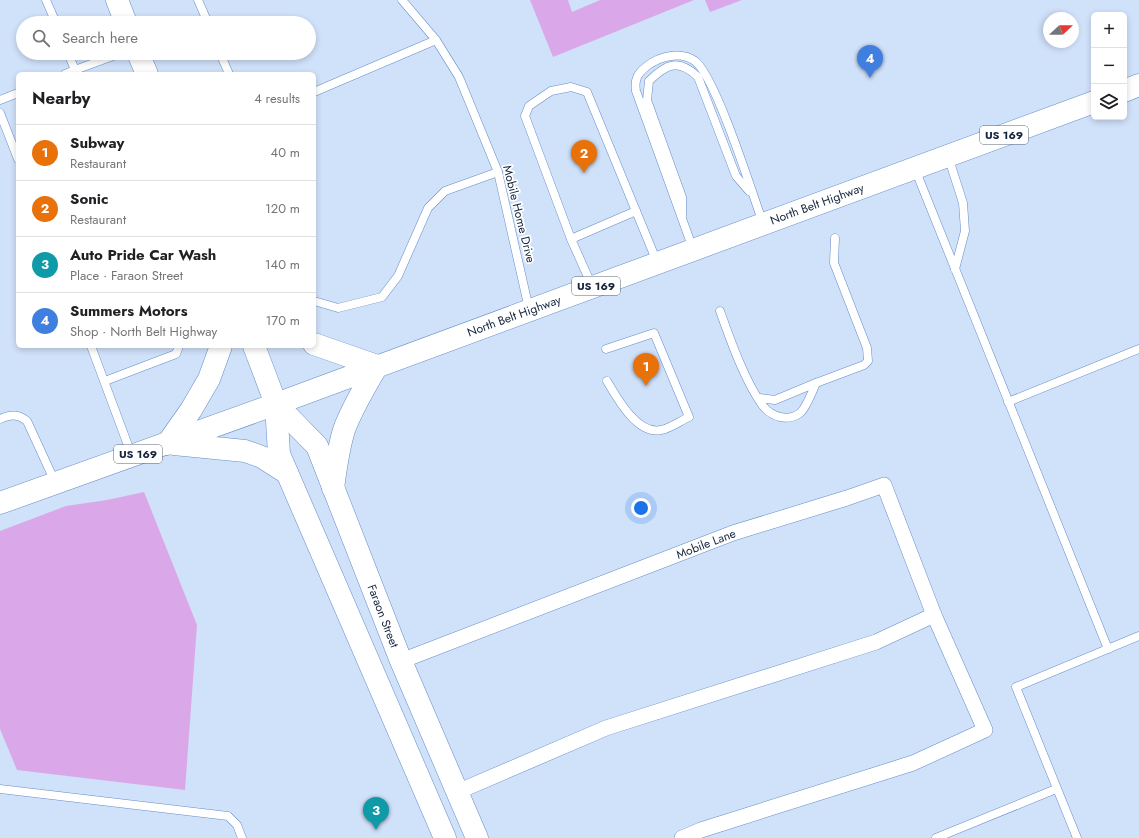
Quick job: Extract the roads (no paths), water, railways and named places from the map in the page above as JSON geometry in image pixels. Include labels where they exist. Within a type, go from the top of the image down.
[{"type":"main road","points":[[117,0],[123,16]]},
{"type":"main road","points":[[141,60],[146,72]]},
{"type":"main road","points":[[1127,90],[1139,85]]},
{"type":"main road","name":"North Belt Highway","points":[[0,503],[167,444],[1091,103]]},
{"type":"main road","points":[[316,345],[377,366],[360,396],[345,429],[339,450],[333,488]]},
{"type":"main road","points":[[167,444],[191,410],[209,379],[220,348]]},
{"type":"main road","name":"Faraon Street","points":[[255,348],[276,404],[279,454],[445,838]]},
{"type":"main road","name":"Faraon Street","points":[[276,404],[317,446],[400,661],[477,838]]},
{"type":"main road","points":[[167,444],[245,451],[262,457],[287,473]]},
{"type":"street","name":"Mobile Lane","points":[[400,661],[733,533],[848,498],[884,485],[934,615],[985,730],[913,763],[738,818],[682,838]]},
{"type":"street","points":[[457,792],[606,728],[876,642],[934,615]]},
{"type":"lane","points":[[46,0],[53,16]]},
{"type":"lane","points":[[198,0],[205,16]]},
{"type":"lane","name":"Mobile Home Drive","points":[[402,0],[436,40],[459,77],[498,172],[530,310]]},
{"type":"lane","points":[[316,91],[436,40]]},
{"type":"lane","points":[[693,250],[636,91],[634,81],[641,70],[654,61],[668,56],[685,56],[696,62],[705,72],[726,121],[763,224]]},
{"type":"lane","points":[[71,60],[75,70]]},
{"type":"lane","points":[[70,72],[102,60]]},
{"type":"lane","points":[[223,60],[228,72]]},
{"type":"lane","points":[[682,219],[682,197],[647,100],[649,81],[659,71],[673,65],[687,67],[698,77],[736,176],[752,194]]},
{"type":"lane","points":[[592,287],[571,239],[524,116],[528,106],[551,91],[571,87],[587,92],[657,263]]},
{"type":"lane","points":[[0,100],[16,94]]},
{"type":"lane","points":[[0,113],[16,154]]},
{"type":"lane","points":[[948,156],[963,203],[965,231],[955,269]]},
{"type":"lane","points":[[915,168],[1108,649]]},
{"type":"lane","points":[[316,302],[338,308],[382,297],[398,276],[428,208],[445,191],[498,172]]},
{"type":"lane","points":[[571,239],[636,211]]},
{"type":"lane","points":[[759,398],[775,400],[864,365],[868,361],[867,348],[834,263],[835,238]]},
{"type":"lane","points":[[720,311],[729,337],[763,406],[778,418],[790,417],[801,412],[816,383]]},
{"type":"lane","points":[[606,349],[654,333],[689,417],[660,430],[642,427],[620,403],[607,381]]},
{"type":"lane","points":[[92,348],[132,456]]},
{"type":"lane","points":[[105,381],[176,354],[178,348]]},
{"type":"lane","points":[[1008,402],[1139,349]]},
{"type":"lane","points":[[0,419],[10,415],[21,416],[27,421],[56,483]]},
{"type":"lane","points":[[1077,838],[1016,687],[1139,636]]},
{"type":"lane","points":[[936,838],[1056,788]]},
{"type":"lane","points":[[0,789],[228,816],[237,825],[242,838]]},
{"type":"place","name":"Summers Motors","points":[[870,78]]},
{"type":"place","name":"Sonic","points":[[584,173]]},
{"type":"place","name":"Subway","points":[[646,386]]},
{"type":"place","name":"Auto Pride Car Wash","points":[[376,830]]}]
